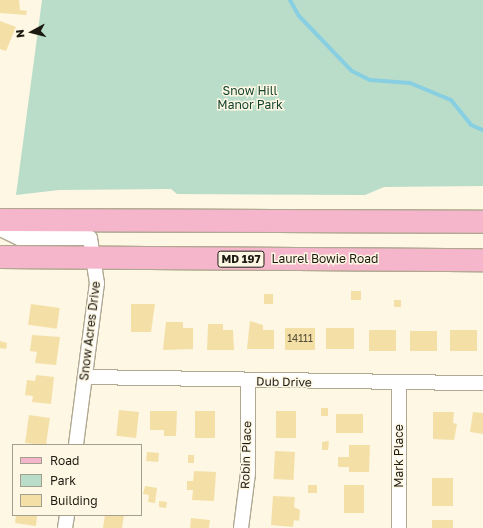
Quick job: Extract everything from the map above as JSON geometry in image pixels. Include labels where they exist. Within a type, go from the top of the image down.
[{"type":"main road","points":[[0,220],[483,222]]},
{"type":"main road","name":"Laurel Bowie Road","points":[[0,257],[483,260]]},
{"type":"street","name":"Snow Acres Drive","points":[[0,229],[20,238],[90,238],[96,258],[96,299],[76,444]]},
{"type":"street","name":"Dub Drive","points":[[85,377],[248,382],[483,383]]},
{"type":"street","name":"Robin Place","points":[[241,528],[248,473],[248,382]]},
{"type":"street","name":"Mark Place","points":[[399,383],[399,528]]},
{"type":"street","points":[[65,528],[67,516]]},
{"type":"green space","name":"Snow Hill Manor Park","points":[[42,0],[483,0],[483,186],[384,187],[365,195],[177,194],[171,189],[59,190],[16,195]]},
{"type":"building","points":[[0,0],[19,0],[20,10],[27,11],[26,15],[0,13]]},
{"type":"building","points":[[0,21],[16,27],[6,51],[0,49]]},
{"type":"building","points":[[351,291],[361,291],[361,300],[351,300]]},
{"type":"building","points":[[264,294],[273,294],[273,304],[264,304]]},
{"type":"building","points":[[394,300],[401,300],[401,307],[394,307]]},
{"type":"building","points":[[31,304],[60,308],[57,329],[28,325]]},
{"type":"building","points":[[131,304],[155,304],[151,332],[131,332]]},
{"type":"building","points":[[250,321],[263,325],[263,330],[274,330],[274,349],[247,349]]},
{"type":"building","points":[[166,322],[183,322],[183,328],[193,328],[193,349],[163,350]]},
{"type":"building","points":[[208,324],[223,324],[223,330],[233,330],[234,350],[207,350]]},
{"type":"building","points":[[285,328],[315,328],[315,350],[285,350]]},
{"type":"building","points":[[326,328],[354,328],[354,349],[326,349]]},
{"type":"building","points":[[369,330],[396,330],[396,351],[369,351]]},
{"type":"building","points":[[450,330],[477,330],[477,351],[450,351]]},
{"type":"building","points":[[410,331],[437,331],[437,351],[410,351]]},
{"type":"building","points":[[32,335],[60,337],[56,365],[35,363],[37,352],[30,351]]},
{"type":"building","points":[[0,341],[7,343],[6,349],[0,348]]},
{"type":"building","points":[[36,375],[54,377],[51,404],[32,402],[33,396],[25,395],[27,380],[35,381]]},
{"type":"building","points":[[321,408],[328,408],[328,416],[321,416]]},
{"type":"building","points":[[119,410],[139,412],[136,438],[116,436]]},
{"type":"building","points":[[150,411],[177,411],[176,436],[164,436],[164,430],[150,430]]},
{"type":"building","points":[[195,411],[215,411],[215,438],[195,438]]},
{"type":"building","points":[[276,411],[296,411],[296,438],[276,438]]},
{"type":"building","points":[[433,412],[454,412],[453,423],[457,424],[454,440],[433,439]]},
{"type":"building","points":[[473,412],[483,413],[483,434],[470,432]]},
{"type":"building","points":[[336,414],[363,414],[363,433],[336,433]]},
{"type":"building","points":[[29,415],[50,418],[46,444],[25,443]]},
{"type":"building","points":[[329,441],[328,450],[322,450],[322,442]]},
{"type":"building","points":[[349,445],[370,445],[369,472],[349,472],[349,467],[338,467],[338,457],[349,457]]},
{"type":"building","points":[[275,451],[295,452],[294,480],[274,479]]},
{"type":"building","points":[[147,452],[159,453],[158,462],[146,461]]},
{"type":"building","points":[[188,455],[194,455],[194,463],[188,463]]},
{"type":"building","points":[[194,471],[216,472],[214,501],[192,500],[193,490],[187,490],[187,481],[193,481]]},
{"type":"building","points":[[432,478],[453,478],[453,506],[432,506]]},
{"type":"building","points":[[308,485],[317,485],[317,493],[308,493]]},
{"type":"building","points":[[344,485],[364,485],[364,513],[344,513]]},
{"type":"building","points":[[145,486],[157,488],[155,503],[148,502],[149,495],[143,494]]},
{"type":"building","points":[[273,496],[295,497],[294,507],[300,510],[299,521],[294,520],[293,527],[271,525]]},
{"type":"building","points":[[159,501],[167,502],[166,508],[159,507]]},
{"type":"building","points":[[16,516],[37,516],[36,526],[15,523]]},
{"type":"building","points":[[105,516],[124,516],[122,528],[103,528]]},
{"type":"building","points":[[191,518],[210,520],[209,528],[190,528]]},
{"type":"building","points":[[432,520],[453,520],[453,528],[432,528]]},
{"type":"waterway","points":[[290,0],[299,16],[352,71],[370,80],[410,83],[451,100],[471,125],[483,130]]}]
